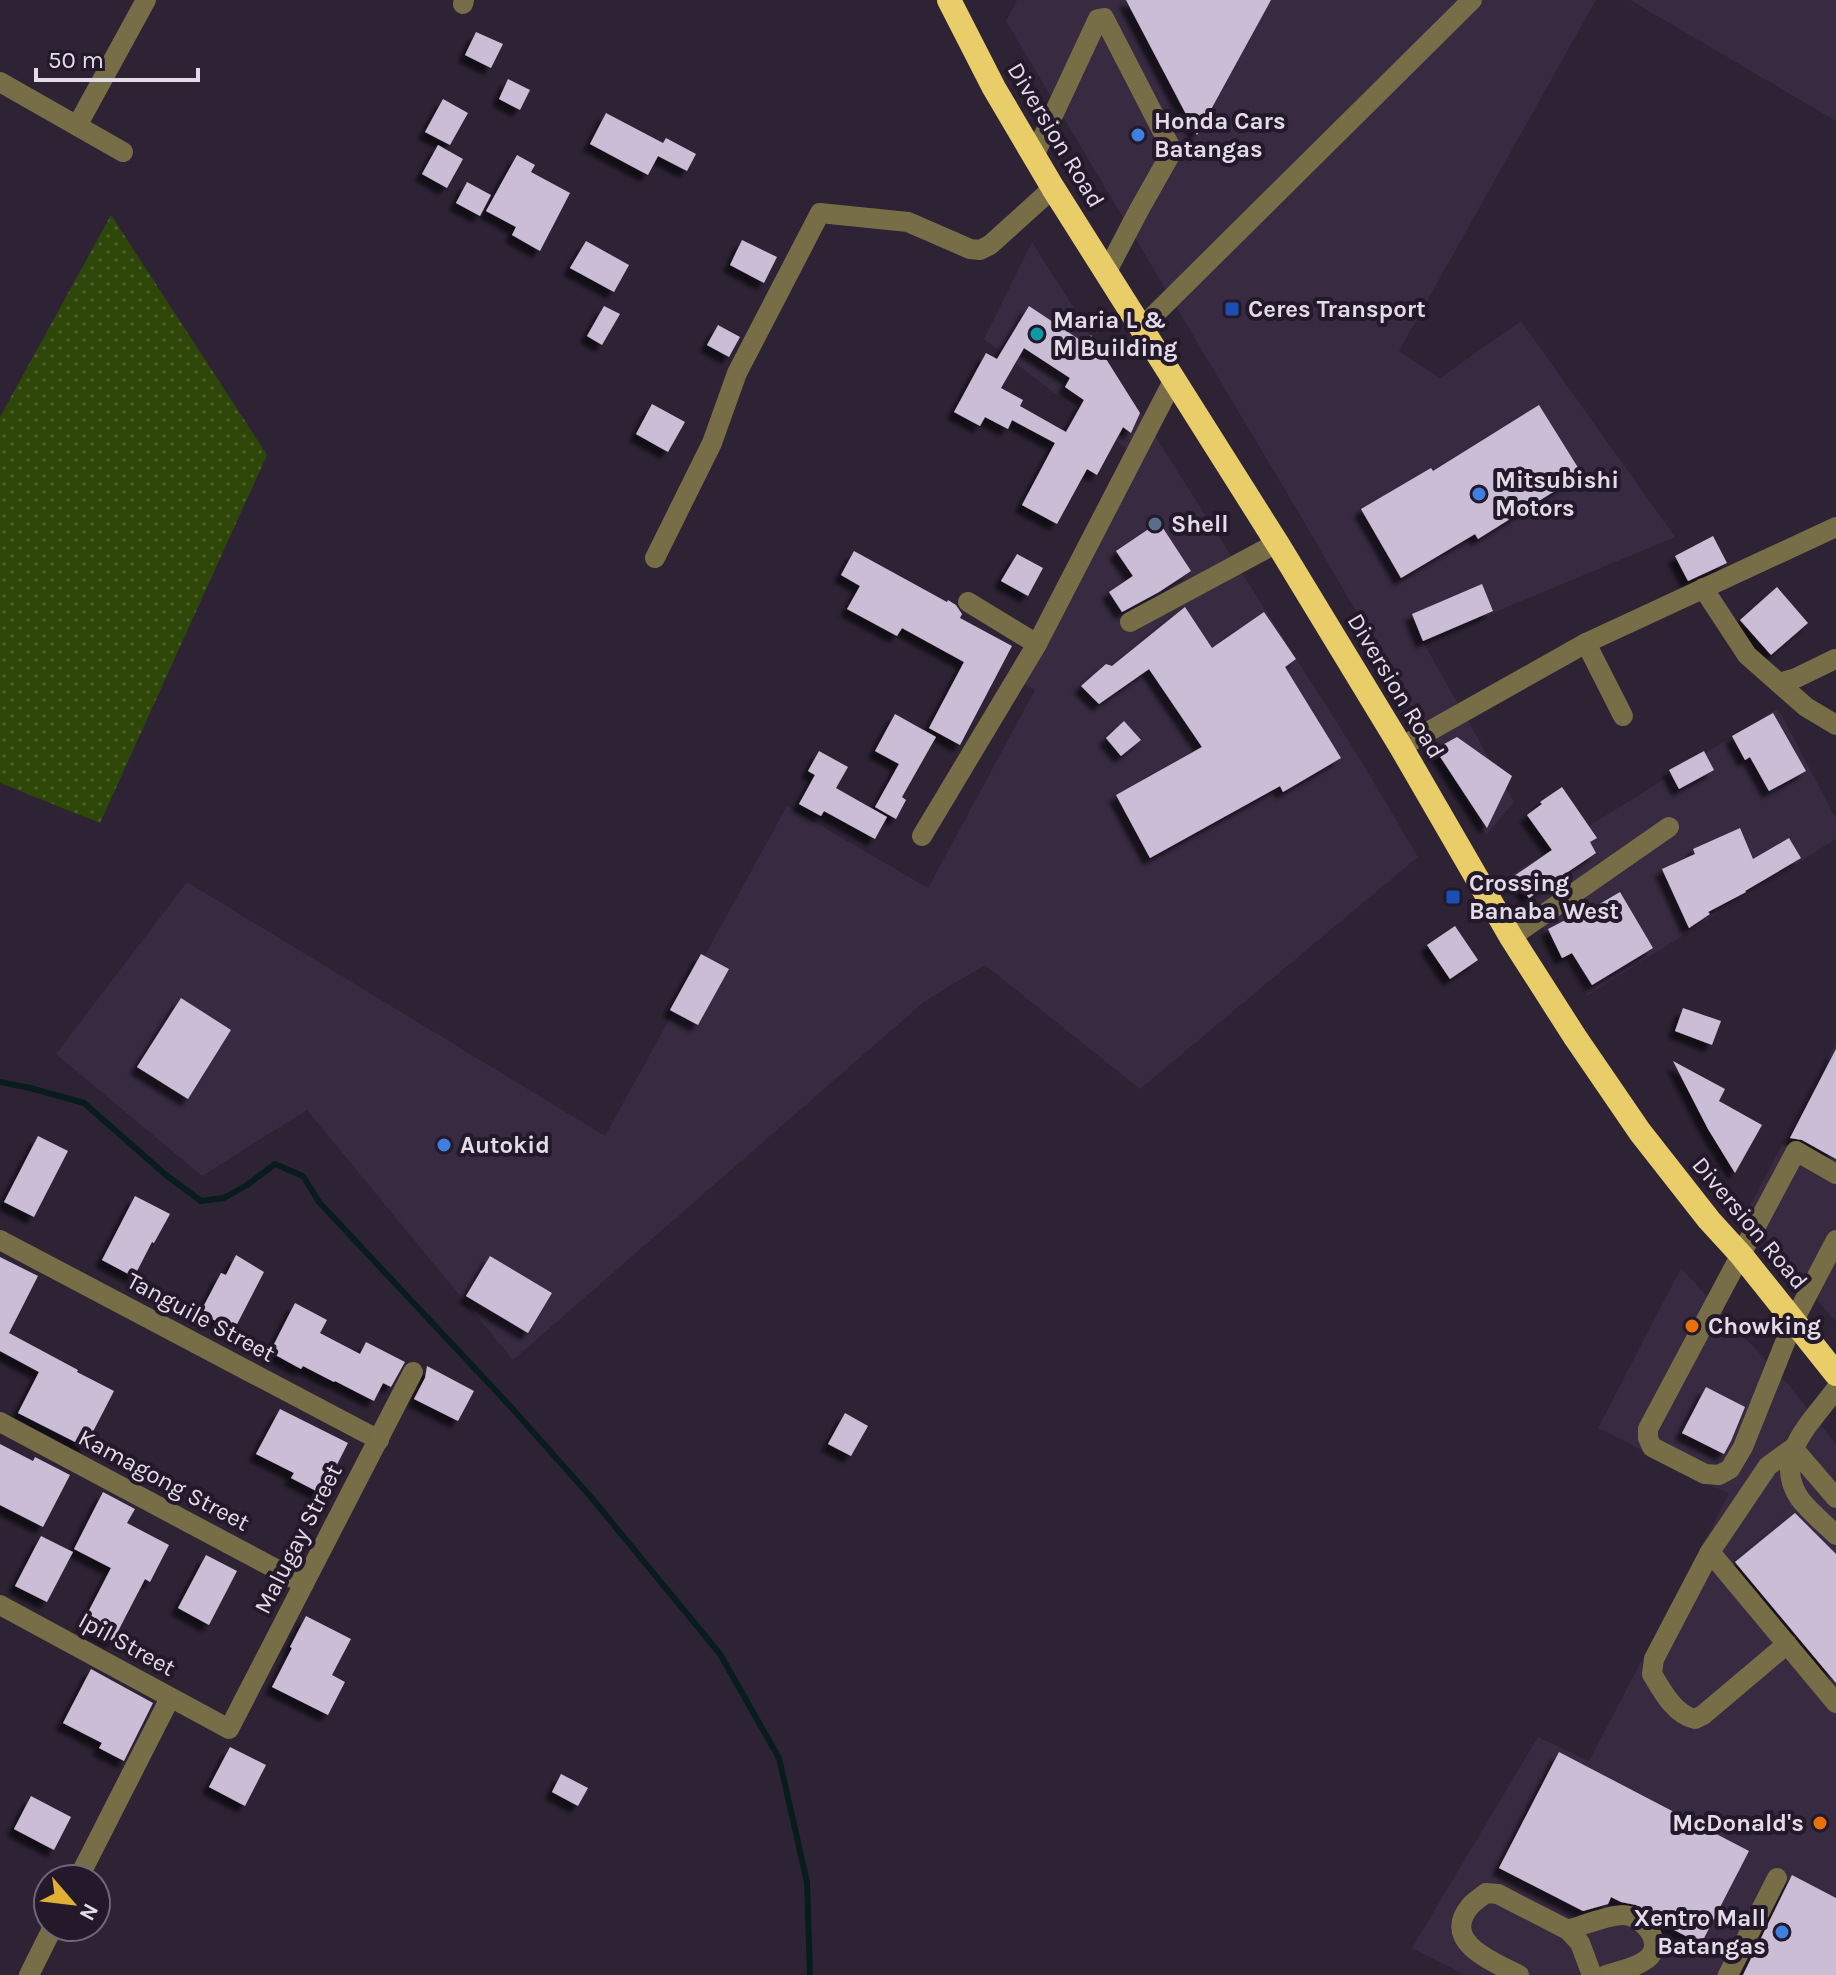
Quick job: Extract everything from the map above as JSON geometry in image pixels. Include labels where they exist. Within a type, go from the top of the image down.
[{"type":"highway","name":"Diversion Road","points":[[949,0],[994,88],[1053,188],[1277,543],[1401,747],[1511,937],[1575,1037],[1640,1132],[1836,1374]]},
{"type":"street","points":[[77,126],[146,0]]},
{"type":"street","points":[[1140,329],[1472,0]]},
{"type":"street","points":[[1034,156],[1098,19],[1104,18],[1171,148],[1106,273]]},
{"type":"street","points":[[0,82],[123,152]]},
{"type":"street","points":[[655,558],[712,443],[737,373],[820,213],[908,222],[970,249],[980,250],[990,245],[1053,188]]},
{"type":"street","points":[[922,836],[1037,644],[1174,379]]},
{"type":"street","points":[[1401,747],[1586,643],[1836,527]]},
{"type":"street","points":[[1130,622],[1277,543]]},
{"type":"street","points":[[1703,588],[1747,655],[1806,707],[1836,725]]},
{"type":"street","points":[[968,602],[1037,644]]},
{"type":"street","points":[[1586,643],[1623,716]]},
{"type":"street","points":[[1779,683],[1835,659]]},
{"type":"street","points":[[1511,937],[1669,827]]},
{"type":"street","points":[[1836,1174],[1796,1151],[1648,1429],[1652,1447],[1705,1474],[1719,1475],[1730,1469],[1743,1447],[1794,1320],[1836,1240]]},
{"type":"street","name":"Tanguile Street","points":[[0,1240],[379,1440]]},
{"type":"street","name":"Malugay Street","points":[[229,1729],[413,1372]]},
{"type":"street","points":[[1787,1644],[1695,1719],[1685,1717],[1664,1694],[1652,1674],[1654,1659],[1710,1552],[1768,1466],[1793,1448],[1836,1389]]},
{"type":"street","name":"Kamagong Street","points":[[0,1422],[304,1584]]},
{"type":"street","points":[[1793,1448],[1836,1498]]},
{"type":"street","points":[[1793,1448],[1788,1474],[1801,1499],[1836,1535]]},
{"type":"street","points":[[1710,1552],[1836,1703]]},
{"type":"street","name":"Ipil Street","points":[[0,1605],[229,1729]]},
{"type":"street","points":[[86,1863],[170,1698]]},
{"type":"street","points":[[1728,1975],[1777,1878]]},
{"type":"street","points":[[1519,1975],[1483,1956],[1462,1937],[1462,1922],[1470,1905],[1486,1893],[1498,1894],[1568,1930],[1580,1943],[1592,1975]]},
{"type":"street","points":[[1568,1930],[1620,1915],[1640,1919],[1646,1926],[1652,1936],[1652,1954],[1646,1960],[1606,1975]]},
{"type":"street","points":[[29,1975],[45,1943]]},
{"type":"shaded area","points":[[1017,0],[1596,0],[1399,351],[1440,378],[1521,321],[1675,537],[1423,642],[1514,802],[1486,835],[1006,21]]},
{"type":"shaded area","points":[[1630,0],[1836,0],[1836,121]]},
{"type":"shaded area","points":[[1032,242],[1360,759],[1418,857],[1140,1089],[985,965],[925,1001],[513,1360],[307,1110],[202,1176],[56,1054],[187,882],[605,1136],[787,806],[928,888],[1035,690],[1020,682],[1135,455],[984,339]]},
{"type":"shaded area","points":[[1778,708],[1836,819],[1836,839],[1587,996],[1509,876]]},
{"type":"shaded area","points":[[1836,1043],[1836,1322],[1745,1215]]},
{"type":"shaded area","points":[[1681,1268],[1787,1383],[1836,1444],[1836,1975],[1465,1975],[1412,1948],[1538,1737],[1589,1761],[1729,1494],[1598,1428]]},
{"type":"green space","points":[[111,215],[267,455],[100,823],[0,783],[0,417]]},
{"type":"building","points":[[1126,0],[1271,0],[1197,135]]},
{"type":"building","points":[[476,32],[503,44],[491,68],[465,55]]},
{"type":"building","points":[[508,79],[530,90],[520,110],[499,99]]},
{"type":"building","points":[[443,99],[468,113],[450,145],[425,132]]},
{"type":"building","points":[[606,113],[663,143],[666,138],[696,154],[687,171],[658,156],[648,175],[590,144]]},
{"type":"building","points":[[438,145],[463,159],[447,188],[422,174]]},
{"type":"building","points":[[517,155],[535,165],[531,172],[570,193],[540,251],[512,235],[516,227],[486,211]]},
{"type":"building","points":[[467,182],[491,195],[480,216],[456,203]]},
{"type":"building","points":[[742,240],[777,257],[764,283],[730,265]]},
{"type":"building","points":[[586,241],[629,265],[614,292],[570,268]]},
{"type":"building","points":[[604,306],[620,314],[602,345],[587,336]]},
{"type":"building","points":[[1029,306],[1086,344],[1091,335],[1140,413],[1131,433],[1123,427],[1097,475],[1087,469],[1057,524],[1022,505],[1055,443],[1012,420],[1008,429],[985,417],[980,426],[954,412],[986,353],[997,359]],"holes":[[[1024,348],[1070,378],[1065,387],[1084,400],[1066,432],[1020,406],[1023,400],[1001,388]]]},
{"type":"building","points":[[718,325],[740,337],[729,357],[707,345]]},
{"type":"building","points":[[652,404],[685,422],[668,452],[636,434]]},
{"type":"building","points":[[1539,405],[1582,474],[1478,539],[1475,534],[1401,578],[1361,509],[1431,468],[1433,471]]},
{"type":"building","points":[[1159,522],[1191,571],[1122,612],[1109,592],[1133,576],[1116,551]]},
{"type":"building","points":[[1713,536],[1727,563],[1688,581],[1675,556]]},
{"type":"building","points":[[854,551],[948,600],[962,614],[960,618],[1012,646],[960,745],[929,728],[964,662],[902,628],[897,636],[847,609],[860,586],[841,575]]},
{"type":"building","points":[[1017,554],[1043,568],[1028,596],[1001,581]]},
{"type":"building","points":[[1482,584],[1493,611],[1423,641],[1412,614]]},
{"type":"building","points":[[1777,587],[1808,623],[1771,655],[1740,620]]},
{"type":"building","points":[[1185,607],[1212,648],[1264,612],[1296,659],[1285,667],[1341,758],[1283,792],[1280,786],[1150,858],[1116,795],[1202,747],[1149,669],[1099,704],[1081,686],[1106,664],[1112,666]]},
{"type":"building","points":[[1773,713],[1806,771],[1769,791],[1750,757],[1745,760],[1732,736]]},
{"type":"building","points":[[895,714],[936,737],[902,797],[906,800],[896,819],[875,807],[899,764],[875,751]]},
{"type":"building","points":[[1124,721],[1141,740],[1121,756],[1106,738]]},
{"type":"building","points":[[1457,737],[1512,776],[1487,828],[1435,749]]},
{"type":"building","points":[[819,751],[848,767],[836,788],[887,817],[875,839],[824,811],[821,816],[799,804],[815,775],[808,771]]},
{"type":"building","points":[[1704,751],[1714,770],[1679,789],[1669,770]]},
{"type":"building","points":[[1562,787],[1597,838],[1590,842],[1596,853],[1529,898],[1514,876],[1552,850],[1527,815]]},
{"type":"building","points":[[1740,828],[1753,859],[1789,838],[1801,858],[1708,912],[1710,914],[1689,928],[1662,869],[1695,854],[1693,849]]},
{"type":"building","points":[[1620,892],[1653,948],[1592,985],[1572,953],[1562,958],[1548,929]]},
{"type":"building","points":[[1455,926],[1478,960],[1450,979],[1427,945]]},
{"type":"building","points":[[701,954],[729,969],[698,1025],[670,1010]]},
{"type":"building","points":[[181,998],[231,1030],[188,1099],[137,1067]]},
{"type":"building","points":[[1683,1008],[1721,1021],[1712,1045],[1675,1031]]},
{"type":"building","points":[[1836,1049],[1836,1159],[1802,1140],[1790,1138]]},
{"type":"building","points":[[1673,1061],[1725,1089],[1719,1101],[1762,1125],[1735,1173],[1708,1129]]},
{"type":"building","points":[[38,1136],[68,1151],[34,1217],[4,1202]]},
{"type":"building","points":[[135,1196],[170,1214],[134,1277],[102,1260]]},
{"type":"building","points":[[236,1255],[264,1272],[234,1330],[200,1313],[221,1273],[226,1275]]},
{"type":"building","points":[[490,1256],[552,1293],[528,1333],[466,1296]]},
{"type":"building","points":[[0,1257],[38,1276],[9,1333],[114,1391],[85,1447],[18,1413],[39,1372],[0,1351]]},
{"type":"building","points":[[295,1303],[327,1320],[320,1333],[360,1354],[366,1342],[405,1362],[391,1387],[383,1383],[374,1401],[270,1352]]},
{"type":"building","points":[[427,1366],[474,1391],[458,1421],[414,1399],[425,1378]]},
{"type":"building","points":[[1706,1387],[1745,1407],[1724,1454],[1682,1433]]},
{"type":"building","points":[[280,1409],[348,1443],[322,1494],[291,1478],[294,1473],[256,1454]]},
{"type":"building","points":[[845,1413],[868,1426],[851,1456],[828,1444]]},
{"type":"building","points":[[0,1444],[70,1475],[43,1527],[0,1505]]},
{"type":"building","points":[[103,1492],[135,1509],[127,1523],[169,1545],[150,1582],[145,1579],[113,1641],[82,1624],[111,1568],[74,1549]]},
{"type":"building","points":[[1795,1513],[1836,1554],[1836,1683],[1735,1562]]},
{"type":"building","points":[[41,1536],[73,1552],[47,1602],[15,1586]]},
{"type":"building","points":[[206,1555],[237,1571],[209,1625],[178,1608]]},
{"type":"building","points":[[306,1616],[351,1639],[332,1675],[345,1682],[328,1715],[272,1687]]},
{"type":"building","points":[[91,1669],[153,1703],[124,1761],[99,1748],[102,1743],[63,1723]]},
{"type":"building","points":[[230,1747],[266,1765],[245,1806],[209,1787]]},
{"type":"building","points":[[1559,1752],[1749,1851],[1701,1944],[1659,1922],[1636,1905],[1611,1897],[1608,1904],[1583,1911],[1499,1868]]},
{"type":"building","points":[[561,1774],[588,1788],[578,1806],[552,1792]]},
{"type":"building","points":[[31,1796],[71,1817],[54,1850],[14,1829]]},
{"type":"building","points":[[1792,1875],[1836,1898],[1836,1975],[1743,1975]]},
{"type":"waterway","points":[[0,1082],[84,1103],[166,1175],[201,1201],[224,1198],[275,1164],[303,1176],[319,1202],[590,1496],[720,1654],[779,1758],[807,1882],[810,1975]]},
{"type":"place","name":"Honda Cars Batangas","points":[[1138,135]]},
{"type":"place","name":"Ceres Transport","points":[[1232,309]]},
{"type":"place","name":"Maria L & M Building","points":[[1037,334]]},
{"type":"place","name":"Mitsubishi Motors","points":[[1479,494]]},
{"type":"place","name":"Shell","points":[[1155,524]]},
{"type":"place","name":"Crossing Banaba West","points":[[1453,897]]},
{"type":"place","name":"Autokid","points":[[444,1145]]},
{"type":"place","name":"Chowking","points":[[1692,1326]]},
{"type":"place","name":"McDonald's","points":[[1820,1823]]},
{"type":"place","name":"Xentro Mall Batangas","points":[[1782,1932]]}]
